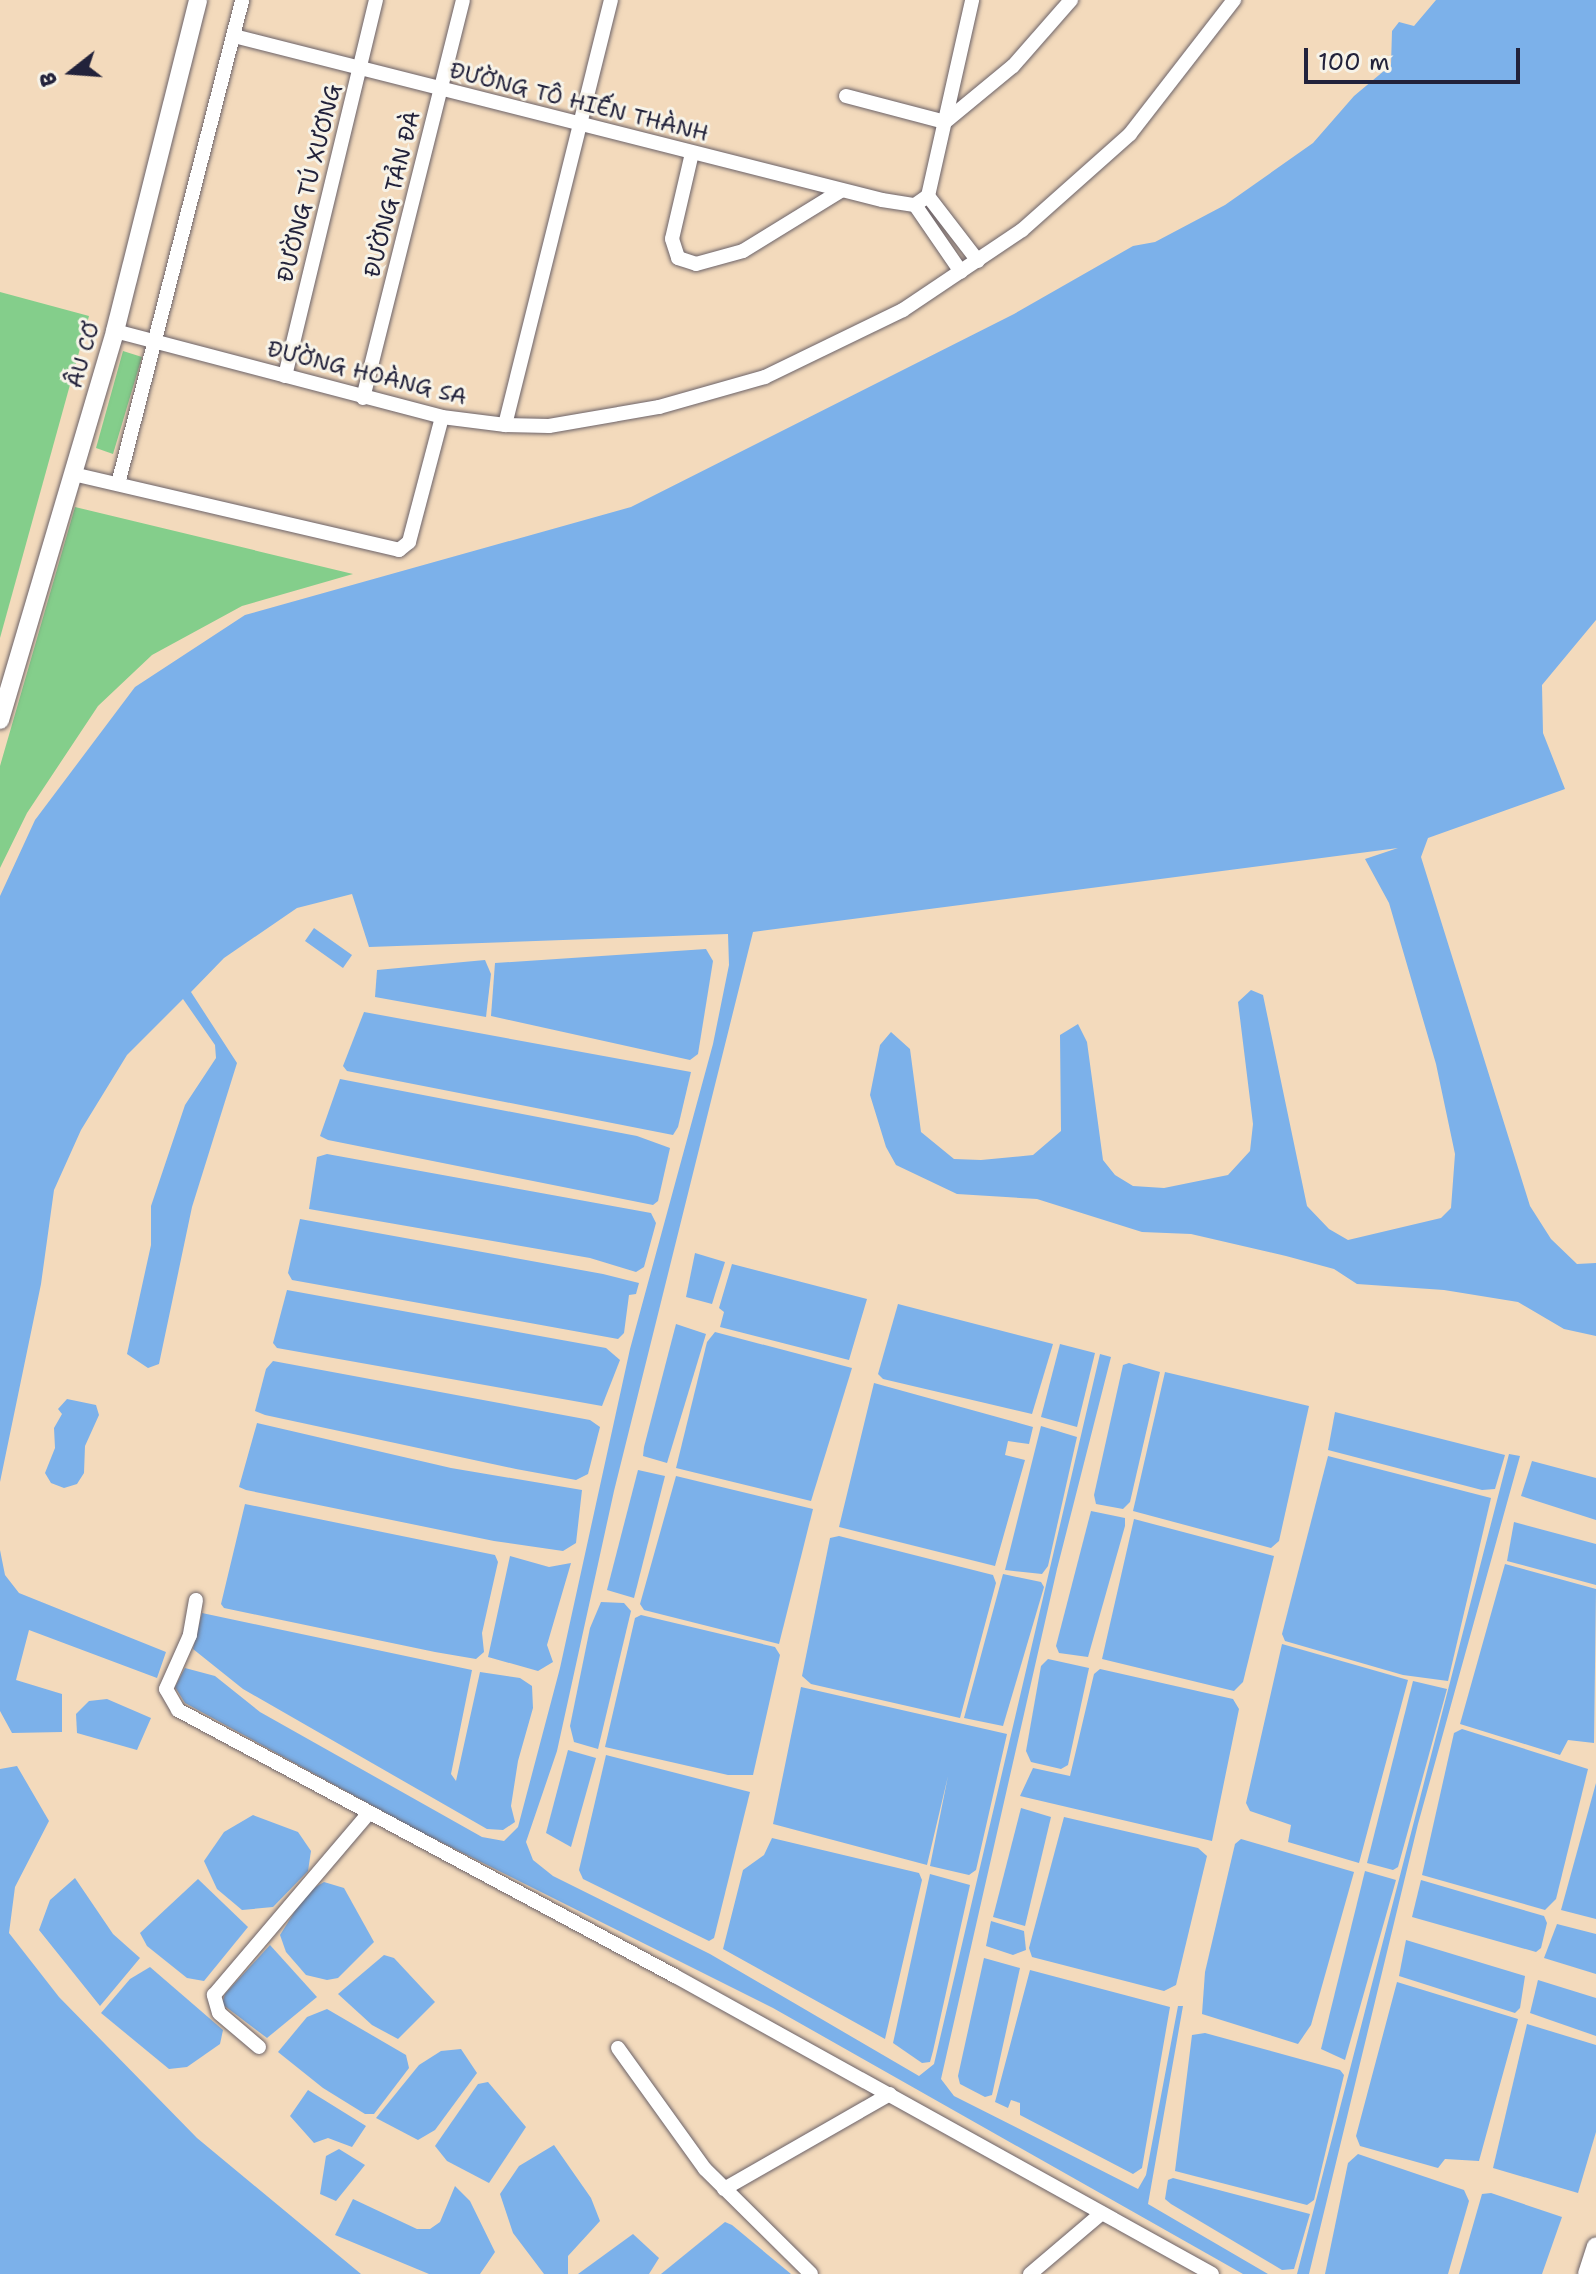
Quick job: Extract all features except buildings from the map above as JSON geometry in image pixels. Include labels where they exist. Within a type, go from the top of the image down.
[{"type":"main road","name":"ÂU CƠ","points":[[0,720],[115,331],[198,0]]},
{"type":"main road","points":[[1587,2274],[1596,2246]]},
{"type":"street","points":[[118,484],[242,0]]},
{"type":"street","name":"ĐƯỜNG TÚ XƯƠNG","points":[[285,376],[376,0]]},
{"type":"street","name":"ĐƯỜNG TẢN ĐÀ","points":[[363,398],[463,0]]},
{"type":"street","points":[[505,425],[611,0]]},
{"type":"street","points":[[961,272],[915,205],[928,196],[972,0]]},
{"type":"street","points":[[945,122],[1013,66],[1071,0]]},
{"type":"street","name":"ĐƯỜNG HOÀNG SA","points":[[115,331],[363,398],[442,417],[505,425],[549,426],[659,407],[765,377],[903,310],[1022,230],[1130,134],[1234,0]]},
{"type":"street","name":"ĐƯỜNG TÔ HIẾN THÀNH","points":[[234,36],[692,153],[915,205]]},
{"type":"street","points":[[846,96],[945,122]]},
{"type":"street","points":[[692,153],[672,239],[678,258],[696,264],[743,251],[842,190]]},
{"type":"street","points":[[928,196],[978,261]]},
{"type":"street","points":[[73,474],[399,550],[409,542],[442,417]]},
{"type":"street","points":[[196,1600],[190,1635],[166,1689],[169,1700],[178,1710],[890,2094],[1212,2274]]},
{"type":"street","points":[[259,2047],[219,2013],[214,1995],[369,1813]]},
{"type":"street","points":[[618,2048],[724,2189],[811,2274]]},
{"type":"street","points":[[724,2189],[890,2094]]},
{"type":"street","points":[[1030,2274],[1102,2213]]},
{"type":"green space","points":[[0,292],[89,316],[0,638]]},
{"type":"green space","points":[[123,351],[142,357],[113,454],[96,448]]},
{"type":"green space","points":[[75,507],[353,574],[242,606],[152,655],[98,706],[27,813],[0,868],[0,766]]},
{"type":"water","points":[[1436,0],[1596,0],[1596,620],[1542,685],[1543,733],[1565,789],[1428,838],[1421,857],[1530,1206],[1551,1239],[1577,1264],[1596,1263],[1596,1336],[1564,1329],[1518,1302],[1444,1290],[1357,1284],[1334,1269],[1286,1256],[1191,1234],[1142,1232],[1037,1199],[957,1194],[896,1165],[886,1147],[870,1095],[880,1045],[891,1032],[910,1049],[921,1132],[954,1159],[981,1160],[1033,1155],[1061,1131],[1060,1035],[1078,1024],[1087,1042],[1103,1160],[1115,1175],[1133,1186],[1164,1188],[1228,1175],[1250,1151],[1253,1124],[1238,1002],[1251,990],[1263,995],[1307,1206],[1329,1229],[1348,1240],[1441,1218],[1451,1208],[1455,1154],[1436,1064],[1389,903],[1365,859],[1398,848],[753,932],[614,1491],[557,1751],[526,1842],[533,1860],[553,1876],[710,1954],[919,2076],[934,2064],[1100,1354],[1111,1357],[1057,1569],[941,2079],[954,2096],[1138,2189],[1146,2175],[1178,2006],[1183,2006],[1148,2204],[1268,2274],[1243,2274],[773,2008],[419,1831],[185,1703],[175,1687],[185,1668],[215,1676],[260,1712],[482,1837],[504,1841],[518,1827],[560,1668],[630,1349],[713,1044],[729,965],[728,934],[369,947],[352,894],[297,908],[224,958],[191,992],[237,1063],[192,1207],[159,1364],[148,1368],[127,1354],[151,1245],[151,1206],[185,1105],[216,1058],[215,1045],[183,999],[127,1055],[81,1130],[54,1190],[41,1284],[0,1482],[0,896],[35,820],[135,687],[245,615],[631,507],[1014,314],[1133,246],[1155,242],[1225,205],[1313,143],[1354,96],[1391,65],[1392,31],[1399,22],[1414,26]]},
{"type":"water","points":[[314,928],[352,955],[343,968],[305,941]]},
{"type":"water","points":[[706,949],[713,961],[698,1054],[690,1060],[491,1016],[495,963]]},
{"type":"water","points":[[485,960],[491,974],[486,1017],[375,997],[377,970]]},
{"type":"water","points":[[364,1012],[691,1072],[678,1127],[673,1135],[347,1071],[343,1066]]},
{"type":"water","points":[[340,1079],[637,1136],[670,1148],[658,1201],[653,1205],[328,1140],[320,1136]]},
{"type":"water","points":[[327,1154],[651,1213],[656,1223],[644,1267],[636,1272],[590,1258],[309,1209],[317,1157]]},
{"type":"water","points":[[300,1219],[639,1283],[636,1294],[629,1295],[624,1333],[618,1339],[292,1280],[288,1273]]},
{"type":"water","points":[[695,1253],[725,1262],[712,1304],[686,1297]]},
{"type":"water","points":[[732,1264],[867,1299],[849,1360],[720,1327],[724,1312],[719,1308]]},
{"type":"water","points":[[287,1290],[606,1348],[620,1360],[602,1406],[277,1348],[273,1343]]},
{"type":"water","points":[[898,1304],[1053,1344],[1032,1414],[883,1379],[878,1374]]},
{"type":"water","points":[[676,1324],[706,1334],[667,1463],[643,1456]]},
{"type":"water","points":[[715,1332],[852,1368],[811,1501],[676,1468],[707,1342]]},
{"type":"water","points":[[1060,1344],[1095,1353],[1077,1427],[1041,1417]]},
{"type":"water","points":[[273,1361],[590,1420],[600,1427],[588,1474],[576,1480],[265,1415],[255,1411],[266,1369]]},
{"type":"water","points":[[1129,1363],[1160,1372],[1130,1502],[1123,1509],[1096,1504],[1094,1495],[1123,1365]]},
{"type":"water","points":[[1165,1372],[1309,1406],[1279,1541],[1271,1548],[1133,1511]]},
{"type":"water","points":[[874,1383],[1033,1427],[1029,1444],[1008,1441],[1005,1455],[1025,1460],[995,1566],[839,1527]]},
{"type":"water","points":[[67,1399],[96,1405],[99,1415],[85,1446],[84,1473],[77,1484],[64,1488],[51,1483],[45,1473],[55,1448],[54,1428],[62,1414],[58,1409]]},
{"type":"water","points":[[1335,1412],[1505,1455],[1495,1489],[1482,1490],[1328,1450]]},
{"type":"water","points":[[257,1423],[451,1468],[582,1490],[576,1543],[563,1551],[494,1541],[246,1490],[239,1487]]},
{"type":"water","points":[[1041,1426],[1077,1437],[1048,1566],[1042,1574],[1005,1570]]},
{"type":"water","points":[[1509,1454],[1520,1456],[1418,1824],[1309,2274],[1297,2274]]},
{"type":"water","points":[[1328,1456],[1491,1498],[1448,1681],[1403,1675],[1285,1641],[1282,1634]]},
{"type":"water","points":[[1532,1461],[1596,1478],[1596,1520],[1521,1496]]},
{"type":"water","points":[[638,1470],[665,1476],[634,1598],[607,1590]]},
{"type":"water","points":[[676,1476],[813,1509],[779,1644],[644,1610],[640,1604]]},
{"type":"water","points":[[245,1504],[495,1555],[498,1562],[482,1633],[484,1652],[476,1659],[224,1608],[221,1604]]},
{"type":"water","points":[[1091,1511],[1125,1518],[1125,1526],[1088,1657],[1059,1653],[1056,1646]]},
{"type":"water","points":[[1134,1519],[1274,1556],[1243,1682],[1234,1691],[1102,1659]]},
{"type":"water","points":[[1514,1522],[1596,1544],[1596,1585],[1507,1561]]},
{"type":"water","points":[[839,1536],[993,1575],[996,1583],[960,1718],[811,1684],[802,1676],[830,1538]]},
{"type":"water","points":[[0,1550],[5,1575],[19,1593],[166,1652],[157,1678],[29,1630],[16,1680],[62,1694],[62,1732],[12,1733],[0,1711]]},
{"type":"water","points":[[510,1556],[549,1567],[571,1563],[547,1645],[553,1662],[538,1671],[488,1657]]},
{"type":"water","points":[[1505,1564],[1596,1589],[1594,1743],[1568,1740],[1560,1755],[1460,1724]]},
{"type":"water","points":[[1003,1574],[1041,1582],[1044,1587],[1003,1726],[964,1718]]},
{"type":"water","points":[[601,1602],[624,1603],[631,1611],[598,1749],[574,1742],[570,1726],[590,1628]]},
{"type":"water","points":[[202,1613],[472,1670],[451,1774],[456,1781],[480,1672],[520,1678],[532,1686],[533,1708],[518,1761],[511,1806],[515,1822],[503,1830],[487,1829],[243,1689],[193,1649]]},
{"type":"water","points":[[641,1615],[775,1647],[780,1655],[753,1775],[728,1775],[605,1747],[635,1618]]},
{"type":"water","points":[[1282,1644],[1408,1680],[1359,1863],[1288,1842],[1291,1825],[1250,1811],[1246,1803]]},
{"type":"water","points":[[1048,1659],[1089,1668],[1068,1765],[1061,1769],[1031,1762],[1026,1751],[1041,1666]]},
{"type":"water","points":[[1100,1669],[1233,1699],[1239,1709],[1212,1841],[1020,1796],[1033,1768],[1070,1776],[1094,1674]]},
{"type":"water","points":[[1413,1681],[1447,1689],[1398,1867],[1393,1870],[1367,1863]]},
{"type":"water","points":[[801,1687],[1007,1734],[976,1870],[969,1875],[930,1866],[948,1776],[927,1865],[773,1824]]},
{"type":"water","points":[[107,1699],[151,1718],[137,1750],[77,1733],[76,1714],[89,1701]]},
{"type":"water","points":[[1462,1729],[1588,1769],[1556,1899],[1545,1910],[1422,1875],[1454,1733]]},
{"type":"water","points":[[568,1750],[596,1758],[571,1847],[546,1833]]},
{"type":"water","points":[[606,1755],[750,1792],[714,1938],[709,1941],[583,1879],[579,1870]]},
{"type":"water","points":[[17,1766],[49,1821],[15,1887],[9,1933],[59,1997],[197,2138],[361,2274],[0,2274],[0,1769]]},
{"type":"water","points":[[1596,1783],[1596,1919],[1561,1910]]},
{"type":"water","points":[[1021,1808],[1051,1817],[1025,1926],[993,1917]]},
{"type":"water","points":[[253,1815],[298,1832],[311,1851],[308,1871],[273,1907],[242,1910],[217,1889],[204,1861],[224,1832]]},
{"type":"water","points":[[1064,1817],[1198,1848],[1207,1856],[1176,1985],[1164,1991],[1032,1957],[1029,1948]]},
{"type":"water","points":[[772,1838],[919,1873],[922,1880],[885,2039],[723,1949],[743,1870],[764,1855]]},
{"type":"water","points":[[1241,1839],[1354,1872],[1311,2025],[1298,2044],[1202,2014],[1205,1972],[1235,1844]]},
{"type":"water","points":[[1365,1871],[1396,1880],[1345,2060],[1321,2049]]},
{"type":"water","points":[[930,1874],[970,1885],[933,2051],[930,2062],[922,2063],[893,2043]]},
{"type":"water","points":[[75,1878],[113,1934],[140,1958],[100,2006],[39,1930],[50,1900]]},
{"type":"water","points":[[198,1879],[248,1927],[204,1981],[187,1978],[147,1946],[140,1933]]},
{"type":"water","points":[[1421,1880],[1544,1916],[1547,1923],[1541,1948],[1536,1952],[1412,1917]]},
{"type":"water","points":[[324,1882],[344,1888],[374,1942],[338,1978],[327,1980],[306,1975],[286,1952],[280,1935],[307,1892]]},
{"type":"water","points":[[991,1921],[1024,1931],[1026,1950],[1013,1955],[986,1946]]},
{"type":"water","points":[[1557,1924],[1596,1934],[1596,1974],[1544,1958]]},
{"type":"water","points":[[1406,1940],[1525,1976],[1520,2008],[1515,2013],[1399,1976]]},
{"type":"water","points":[[270,1945],[317,1997],[267,2038],[222,2004],[225,1994]]},
{"type":"water","points":[[384,1955],[394,1958],[435,2002],[398,2039],[372,2025],[338,1994]]},
{"type":"water","points":[[984,1958],[1020,1968],[992,2095],[985,2097],[960,2084],[958,2076]]},
{"type":"water","points":[[150,1967],[223,2030],[220,2044],[187,2067],[169,2069],[101,2013],[130,1979]]},
{"type":"water","points":[[1030,1970],[1170,2007],[1142,2168],[1133,2174],[1020,2115],[1020,2103],[1011,2100],[1008,2108],[995,2102]]},
{"type":"water","points":[[1538,1980],[1596,1998],[1596,2036],[1530,2013]]},
{"type":"water","points":[[1397,1982],[1518,2019],[1479,2161],[1445,2159],[1438,2168],[1360,2146],[1356,2136]]},
{"type":"water","points":[[327,2009],[406,2055],[409,2068],[374,2114],[365,2114],[323,2088],[278,2052],[307,2017]]},
{"type":"water","points":[[1527,2024],[1596,2045],[1596,2132],[1578,2193],[1493,2168]]},
{"type":"water","points":[[1205,2033],[1340,2070],[1344,2075],[1314,2200],[1307,2205],[1175,2171],[1192,2035]]},
{"type":"water","points":[[461,2049],[477,2073],[435,2130],[418,2140],[376,2118],[419,2065],[441,2051]]},
{"type":"water","points":[[488,2082],[526,2127],[489,2183],[447,2161],[435,2146],[478,2084]]},
{"type":"water","points":[[308,2090],[366,2126],[352,2147],[328,2138],[314,2143],[290,2116]]},
{"type":"water","points":[[554,2145],[591,2198],[600,2221],[568,2256],[568,2274],[544,2274],[513,2233],[500,2194],[519,2166]]},
{"type":"water","points":[[339,2149],[365,2165],[336,2201],[320,2194],[326,2156]]},
{"type":"water","points":[[1358,2154],[1464,2190],[1469,2201],[1448,2274],[1325,2274],[1348,2163]]},
{"type":"water","points":[[1173,2178],[1310,2214],[1294,2269],[1282,2270],[1171,2204],[1165,2199],[1168,2180]]},
{"type":"water","points":[[455,2186],[470,2201],[495,2252],[480,2274],[429,2274],[335,2235],[353,2199],[417,2229],[430,2229],[440,2222]]},
{"type":"water","points":[[1491,2193],[1562,2217],[1542,2274],[1459,2274],[1482,2194]]},
{"type":"water","points":[[725,2222],[732,2225],[791,2274],[661,2274]]},
{"type":"water","points":[[633,2234],[659,2258],[649,2274],[578,2274]]}]
